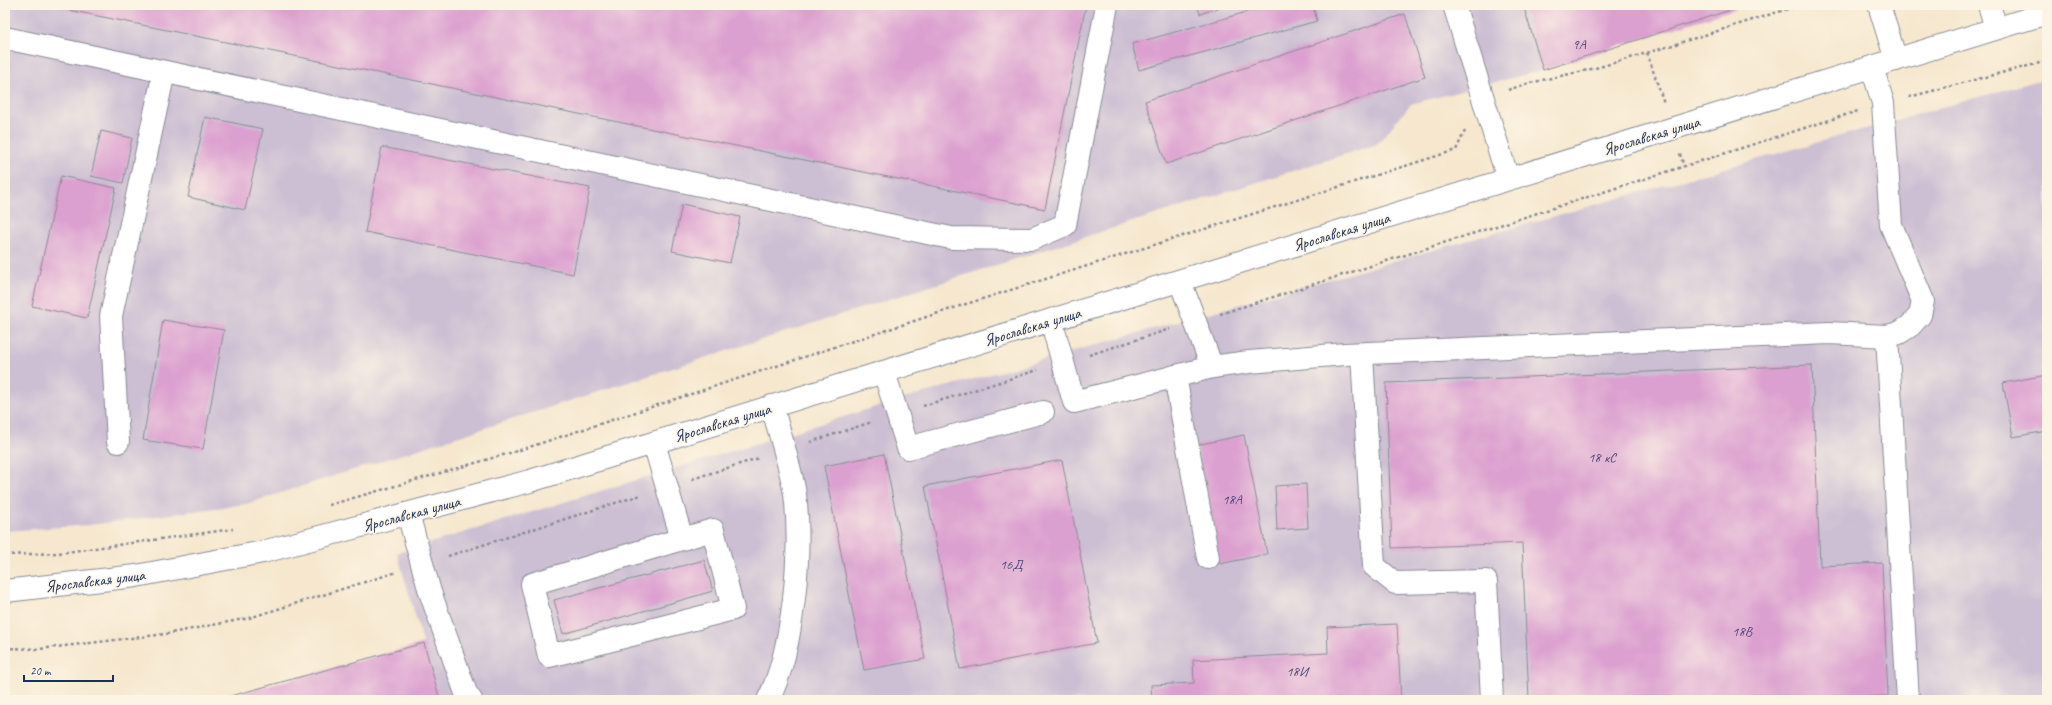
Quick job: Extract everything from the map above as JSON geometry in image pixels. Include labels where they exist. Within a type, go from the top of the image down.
[{"type":"street","points":[[5,38],[951,238],[1032,239],[1065,225],[1107,5]]},
{"type":"street","points":[[1454,5],[1508,179]]},
{"type":"street","points":[[1879,5],[1896,60]]},
{"type":"street","points":[[1989,5],[1996,28]]},
{"type":"street","name":"Ярославская улица","points":[[5,591],[136,576],[263,552],[530,481],[2047,13]]},
{"type":"street","points":[[1051,320],[1074,402],[1212,367],[1249,362],[1362,354],[1829,333],[1887,336],[1899,333],[1910,326],[1920,315],[1923,301],[1891,225],[1883,104],[1872,67]]},
{"type":"street","points":[[118,442],[111,316],[164,72]]},
{"type":"street","points":[[1180,281],[1212,367]]},
{"type":"street","points":[[1887,336],[1908,700]]},
{"type":"street","points":[[1362,354],[1374,566],[1395,583],[1486,581],[1492,700]]},
{"type":"street","points":[[884,372],[908,448],[1043,412]]},
{"type":"street","points":[[1175,376],[1208,558]]},
{"type":"street","points":[[771,698],[787,645],[798,546],[794,494],[785,450],[772,406]]},
{"type":"street","points":[[654,443],[682,538]]},
{"type":"street","points":[[408,514],[422,564],[466,693],[471,700]]},
{"type":"street","points":[[712,530],[733,608],[549,656],[532,584],[682,538],[712,530]]},
{"type":"path","points":[[327,505],[517,451],[940,312],[1456,150],[1466,130],[1472,109],[1483,98],[1518,86],[1578,73],[1647,53],[1801,5]]},
{"type":"path","points":[[5,648],[39,649],[166,634],[249,618],[1194,322],[1883,104],[2047,61]]},
{"type":"path","points":[[5,555],[59,553],[235,528]]},
{"type":"shaded area","points":[[5,5],[1747,5],[1543,70],[1411,104],[1377,144],[246,504],[90,525],[5,531]]},
{"type":"shaded area","points":[[2047,78],[2047,700],[440,700],[397,553],[892,402]]},
{"type":"building","points":[[44,5],[1086,5],[1045,209]]},
{"type":"building","points":[[1197,5],[1227,5],[1200,14]]},
{"type":"building","points":[[1272,5],[1313,5],[1317,21],[1139,70],[1132,44]]},
{"type":"building","points":[[1534,5],[1746,5],[1543,70],[1524,8]]},
{"type":"building","points":[[1405,14],[1425,77],[1166,164],[1145,101]]},
{"type":"building","points":[[205,117],[263,129],[245,210],[188,197]]},
{"type":"building","points":[[101,131],[132,138],[123,183],[91,176]]},
{"type":"building","points":[[382,147],[590,188],[573,274],[365,232]]},
{"type":"building","points":[[61,176],[116,188],[87,318],[32,306]]},
{"type":"building","points":[[682,204],[740,217],[730,263],[672,251]]},
{"type":"building","points":[[163,320],[224,330],[203,449],[143,440]]},
{"type":"building","points":[[1812,365],[1820,566],[1882,563],[1888,696],[1828,698],[1828,700],[1529,700],[1522,543],[1392,548],[1386,383]]},
{"type":"building","points":[[2047,375],[2047,431],[2013,437],[2003,383]]},
{"type":"building","points":[[1244,435],[1267,554],[1220,564],[1197,445]]},
{"type":"building","points":[[884,454],[925,659],[864,670],[824,466]]},
{"type":"building","points":[[1062,460],[1097,643],[960,669],[925,486]]},
{"type":"building","points":[[1306,484],[1308,528],[1277,530],[1275,486]]},
{"type":"building","points":[[704,560],[713,591],[563,634],[554,600]]},
{"type":"building","points":[[1397,624],[1401,700],[1152,700],[1151,685],[1194,683],[1193,660],[1328,653],[1327,627]]},
{"type":"building","points":[[424,643],[440,700],[216,700]]}]
